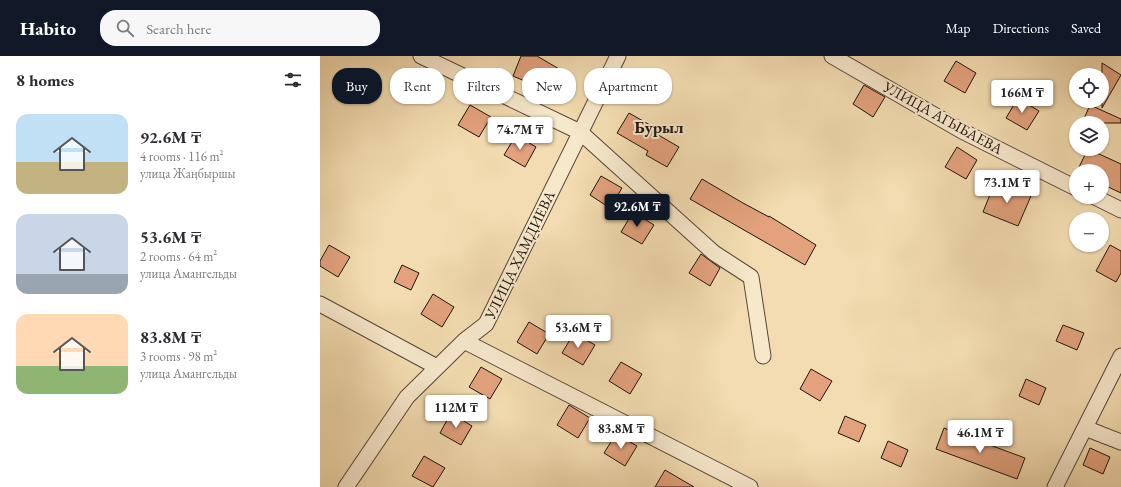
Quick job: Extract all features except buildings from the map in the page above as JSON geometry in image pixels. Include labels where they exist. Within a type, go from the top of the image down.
[{"type":"street","points":[[421,56],[580,132],[714,253],[751,278],[762,356]]},
{"type":"street","name":"УЛИЦА ХАМДИЕВА","points":[[346,487],[407,396],[464,341],[486,324],[618,56]]},
{"type":"street","name":"УЛИЦА АГЫБАЕВА","points":[[832,56],[962,131],[1069,184]]},
{"type":"street","points":[[1109,204],[1121,210]]},
{"type":"street","points":[[320,304],[437,367]]},
{"type":"street","points":[[464,341],[750,487]]},
{"type":"street","points":[[1055,487],[1121,356]]},
{"type":"street","points":[[1085,428],[1121,442]]},
{"type":"district","name":"Бурыл","points":[[659,127]]}]
